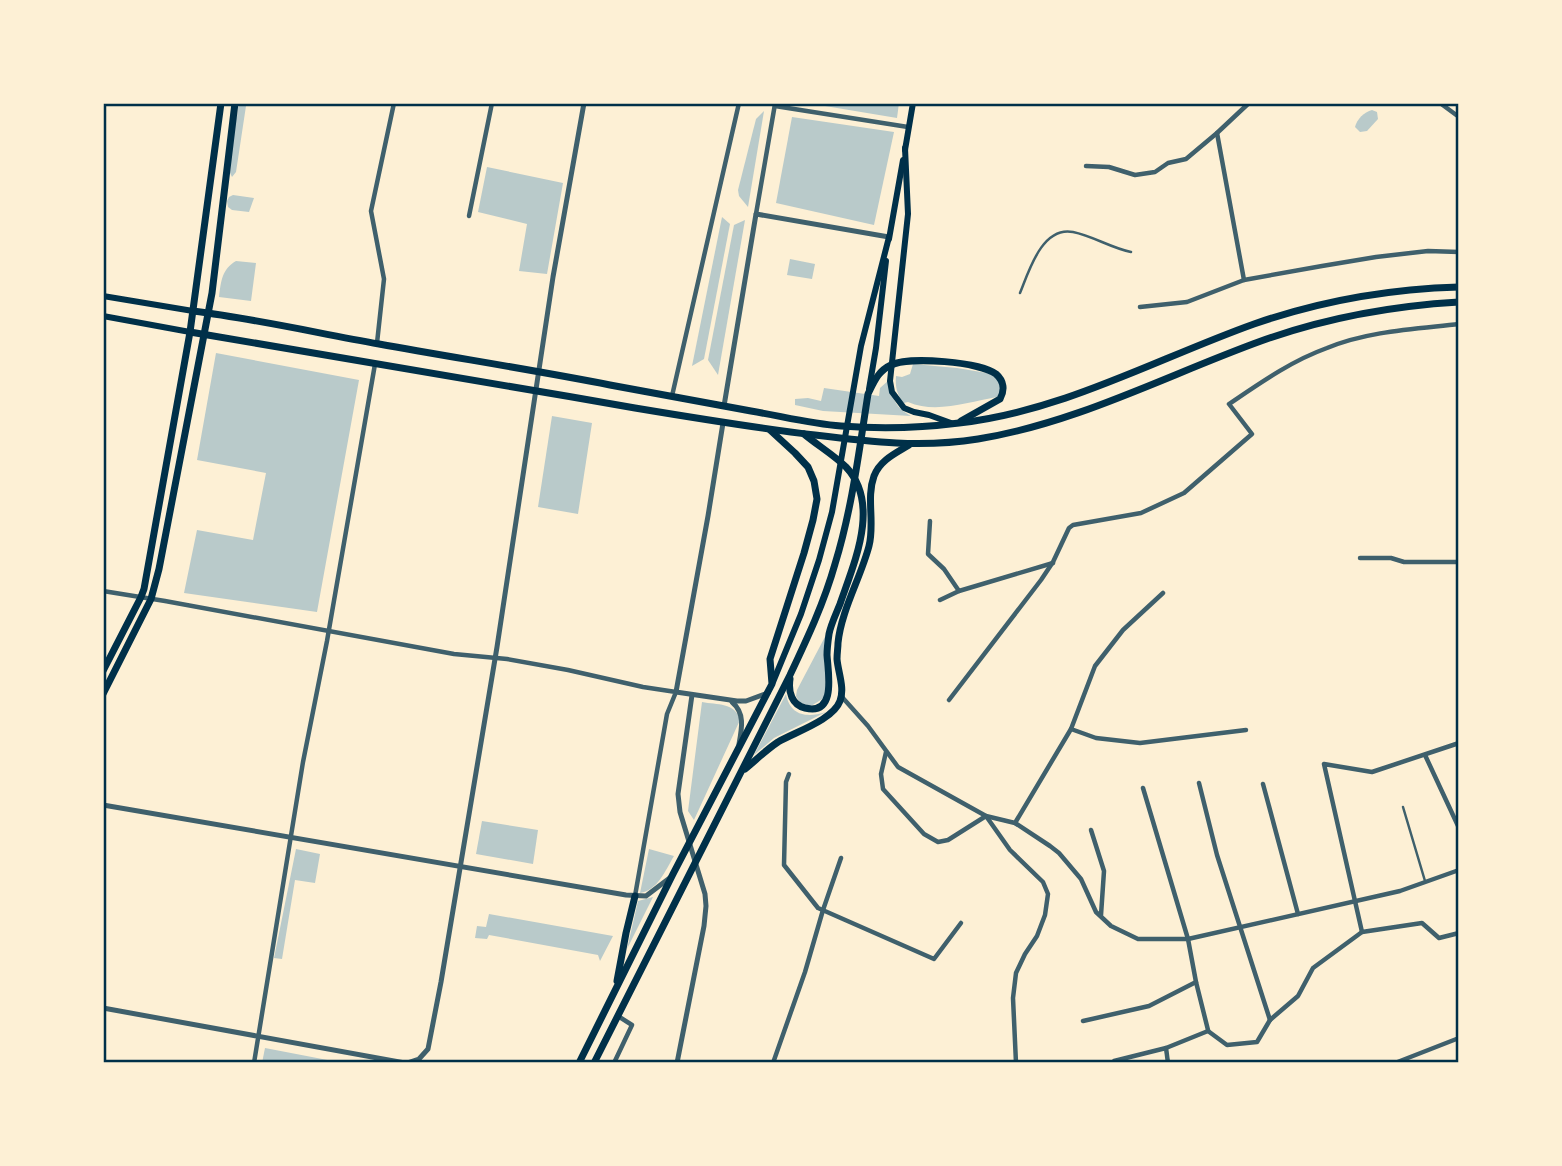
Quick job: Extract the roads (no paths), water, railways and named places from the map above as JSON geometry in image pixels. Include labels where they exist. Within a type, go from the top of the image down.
[{"type":"main road","points":[[103,671],[141,597],[164,486],[190,332],[221,103]]},
{"type":"main road","points":[[103,694],[152,599],[159,569],[209,313],[234,103]]},
{"type":"main road","points":[[594,1063],[790,675],[817,616],[835,566],[848,517],[876,348],[889,237],[913,103]]},
{"type":"main road","points":[[868,394],[875,379],[890,365],[914,360],[981,368],[996,373],[1003,388],[1000,398],[955,424],[904,408],[892,392],[890,381],[908,214],[905,148]]},
{"type":"main road","points":[[579,1063],[673,874],[768,693],[801,614],[832,512],[861,346],[889,237]]},
{"type":"main road","points":[[103,296],[841,426],[912,427],[1008,416],[1040,407],[1096,388],[1255,324],[1309,308],[1418,288],[1459,287]]},
{"type":"main road","points":[[103,316],[769,430],[910,445],[976,439],[1045,424],[1263,340],[1315,324],[1371,311],[1418,304],[1459,302]]},
{"type":"main road","points":[[769,430],[808,467],[817,499],[804,553],[770,659],[772,684]]},
{"type":"main road","points":[[790,675],[789,691],[796,704],[811,709],[818,708],[827,700],[830,678],[827,655],[829,632],[863,530],[863,502],[857,482],[846,467],[803,434]]},
{"type":"main road","points":[[741,772],[776,744],[821,720],[840,702],[838,638],[870,544],[871,492],[874,477],[887,459],[910,445]]},
{"type":"main road","points":[[615,990],[635,896]]},
{"type":"street","points":[[377,344],[384,279],[371,211],[394,103]]},
{"type":"street","points":[[469,216],[492,103]]},
{"type":"street","points":[[103,1008],[406,1063],[419,1059],[428,1049],[461,866],[553,277],[584,103]]},
{"type":"street","points":[[672,397],[739,103]]},
{"type":"street","points":[[1086,166],[1109,167],[1135,175],[1155,172],[1168,163],[1186,159],[1249,103]]},
{"type":"street","points":[[1440,103],[1459,117]]},
{"type":"street","points":[[724,406],[775,104],[908,127]]},
{"type":"street","points":[[1217,134],[1244,280]]},
{"type":"street","points":[[756,214],[889,237]]},
{"type":"street","points":[[1140,307],[1187,302],[1244,280],[1376,257],[1428,251],[1459,251]]},
{"type":"street","points":[[949,701],[1053,562],[1069,528],[1073,525],[1141,513],[1184,493],[1252,434],[1229,404],[1285,367],[1327,347],[1374,334],[1459,324]]},
{"type":"street","points":[[254,1063],[303,762],[329,631],[375,364]]},
{"type":"street","points":[[635,896],[667,714],[676,692],[723,422]]},
{"type":"street","points":[[930,521],[928,554],[944,569],[958,591]]},
{"type":"street","points":[[1360,558],[1391,558],[1404,562],[1459,562]]},
{"type":"street","points":[[940,600],[958,591],[1053,562]]},
{"type":"street","points":[[103,591],[454,654],[507,659],[692,695],[746,701],[768,693]]},
{"type":"street","points":[[1015,822],[1072,729],[1094,666],[1123,630],[1163,593]]},
{"type":"street","points":[[677,1063],[706,906],[680,813],[678,794],[692,695]]},
{"type":"street","points":[[841,697],[868,726],[898,767],[986,816],[1015,822],[1059,853],[1081,878],[1096,912],[1111,926],[1138,939],[1188,939],[1400,891],[1459,870]]},
{"type":"street","points":[[729,700],[735,704],[742,718],[737,752]]},
{"type":"street","points":[[1072,729],[1096,738],[1140,743],[1246,730]]},
{"type":"street","points":[[1362,932],[1324,764],[1372,772],[1459,743]]},
{"type":"street","points":[[886,752],[881,774],[883,789],[924,834],[938,842],[948,840],[986,816]]},
{"type":"street","points":[[1425,755],[1459,828]]},
{"type":"street","points":[[789,774],[786,782],[784,865],[818,908],[934,959],[961,923]]},
{"type":"street","points":[[1199,783],[1217,855],[1270,1020]]},
{"type":"street","points":[[1263,784],[1297,914]]},
{"type":"street","points":[[1143,788],[1188,939],[1208,1031],[1227,1045],[1257,1042],[1270,1020],[1298,996],[1313,968],[1362,932],[1422,923],[1439,938],[1459,933]]},
{"type":"street","points":[[103,805],[635,896],[646,896],[673,874]]},
{"type":"street","points":[[1450,809],[1459,806]]},
{"type":"street","points":[[986,816],[1010,850],[1043,882],[1048,894],[1045,915],[1037,936],[1016,973],[1013,998],[1016,1063]]},
{"type":"street","points":[[1091,830],[1104,871],[1100,916]]},
{"type":"street","points":[[773,1063],[806,972],[841,858]]},
{"type":"street","points":[[1083,1021],[1139,1005],[1149,1006],[1196,982]]},
{"type":"street","points":[[614,1063],[632,1025],[618,1016]]},
{"type":"street","points":[[1114,1062],[1166,1048],[1208,1031]]},
{"type":"street","points":[[1395,1063],[1459,1038]]},
{"type":"street","points":[[1166,1048],[1168,1063]]},
{"type":"lane","points":[[1020,293],[1034,258],[1049,238],[1058,233],[1072,232],[1119,250],[1131,251]]},
{"type":"lane","points":[[1403,807],[1425,882]]}]
